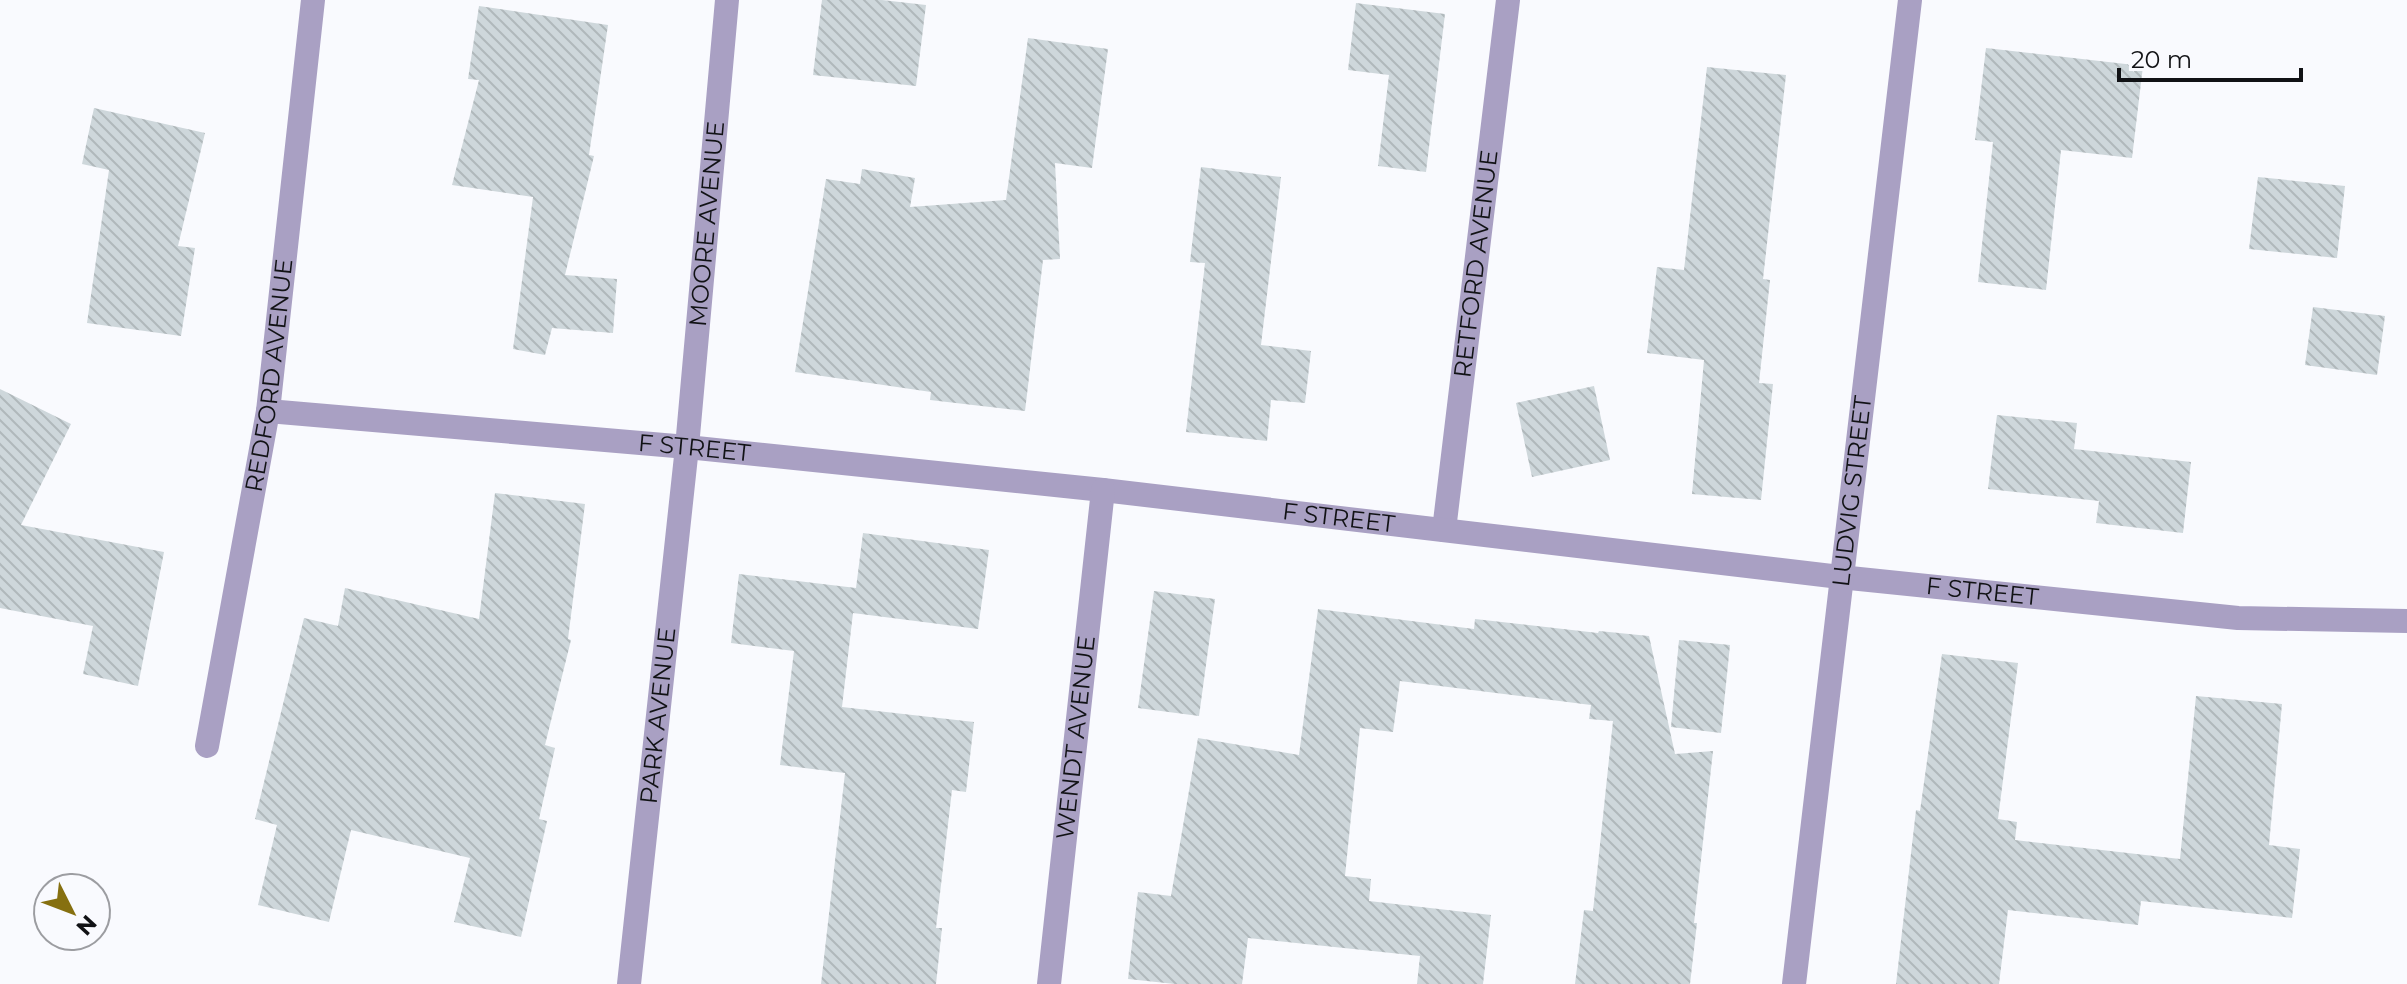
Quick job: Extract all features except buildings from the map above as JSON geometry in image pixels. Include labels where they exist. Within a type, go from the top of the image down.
[{"type":"street","name":"REDFORD AVENUE","points":[[207,746],[268,411],[313,0]]},
{"type":"street","name":"MOORE AVENUE","points":[[687,447],[727,0]]},
{"type":"street","name":"RETFORD AVENUE","points":[[1444,530],[1508,0]]},
{"type":"street","name":"LUDVIG STREET","points":[[1794,984],[1910,0]]},
{"type":"street","name":"F STREET","points":[[268,411],[687,447],[1103,490],[1840,577],[2238,618],[2407,621]]},
{"type":"street","name":"PARK AVENUE","points":[[629,984],[687,447]]},
{"type":"street","name":"WENDT AVENUE","points":[[1049,984],[1103,490]]}]
